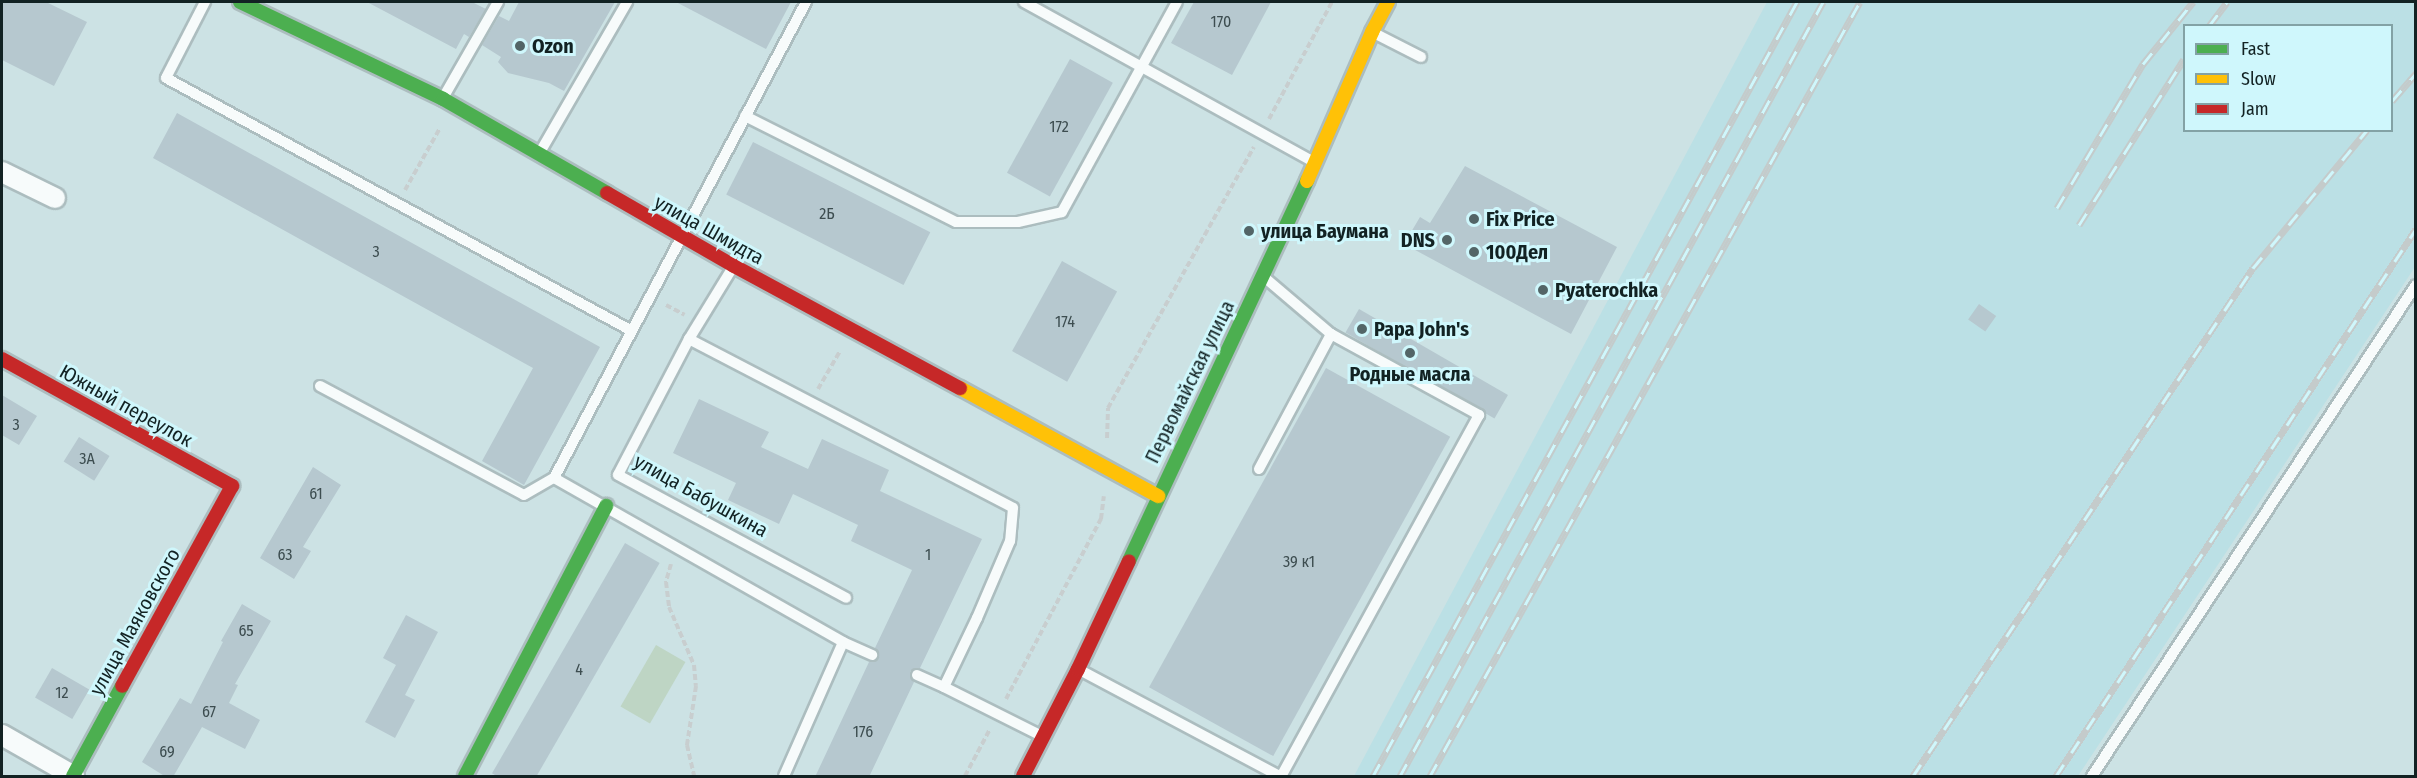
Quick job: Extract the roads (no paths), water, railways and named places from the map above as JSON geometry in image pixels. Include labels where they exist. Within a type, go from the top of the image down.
[{"type":"street","name":"улица Шмидта","points":[[240,2],[448,102],[681,237],[1158,496]]},
{"type":"street","name":"Первомайская улица","points":[[1023,777],[1078,669],[1314,162],[1339,113],[1372,32],[1388,2]]},
{"type":"street","points":[[2,172],[55,198]]},
{"type":"street","name":"Южный переулок","points":[[2,360],[232,486]]},
{"type":"street","name":"улица Маяковского","points":[[73,776],[232,486]]},
{"type":"street","points":[[465,777],[606,506]]},
{"type":"street","points":[[2,735],[73,776]]},
{"type":"lane","points":[[205,2],[166,78],[632,331]]},
{"type":"lane","points":[[448,102],[498,2]]},
{"type":"lane","points":[[539,154],[627,2]]},
{"type":"lane","points":[[320,386],[524,495],[554,478],[806,2]]},
{"type":"lane","points":[[1024,2],[1314,162]]},
{"type":"lane","points":[[746,116],[956,222],[1018,222],[1062,212],[1177,2]]},
{"type":"lane","points":[[1372,32],[1420,57]]},
{"type":"lane","name":"улица Бабушкина","points":[[734,266],[689,339],[618,475],[846,598]]},
{"type":"lane","points":[[1078,669],[1280,777],[1479,415],[1331,334],[1262,276]]},
{"type":"lane","points":[[2092,777],[2415,285]]},
{"type":"lane","points":[[1259,469],[1331,334]]},
{"type":"lane","points":[[689,339],[1013,508],[1010,541],[978,618],[944,687]]},
{"type":"lane","points":[[554,478],[843,642],[872,655]]},
{"type":"lane","points":[[784,777],[843,642]]},
{"type":"lane","points":[[917,675],[1042,736]]},
{"type":"railway","points":[[1373,776],[1797,2]]},
{"type":"railway","points":[[1400,776],[1823,2]]},
{"type":"railway","points":[[1430,776],[1860,2]]},
{"type":"railway","points":[[2057,208],[2143,64],[2193,2]]},
{"type":"railway","points":[[2210,24],[2227,2]]},
{"type":"railway","points":[[2079,225],[2183,61]]},
{"type":"railway","points":[[2393,100],[2416,73]]},
{"type":"railway","points":[[1913,776],[2253,268],[2365,132]]},
{"type":"railway","points":[[2056,776],[2416,229]]},
{"type":"place","name":"Ozon","points":[[520,46]]},
{"type":"place","name":"Fix Price","points":[[1474,219]]},
{"type":"place","name":"улица Баумана","points":[[1249,231]]},
{"type":"place","name":"DNS","points":[[1447,240]]},
{"type":"place","name":"100Дел","points":[[1474,252]]},
{"type":"place","name":"Pyaterochka","points":[[1543,290]]},
{"type":"place","name":"Papa John's","points":[[1362,329]]},
{"type":"place","name":"Родные масла","points":[[1410,353]]}]
